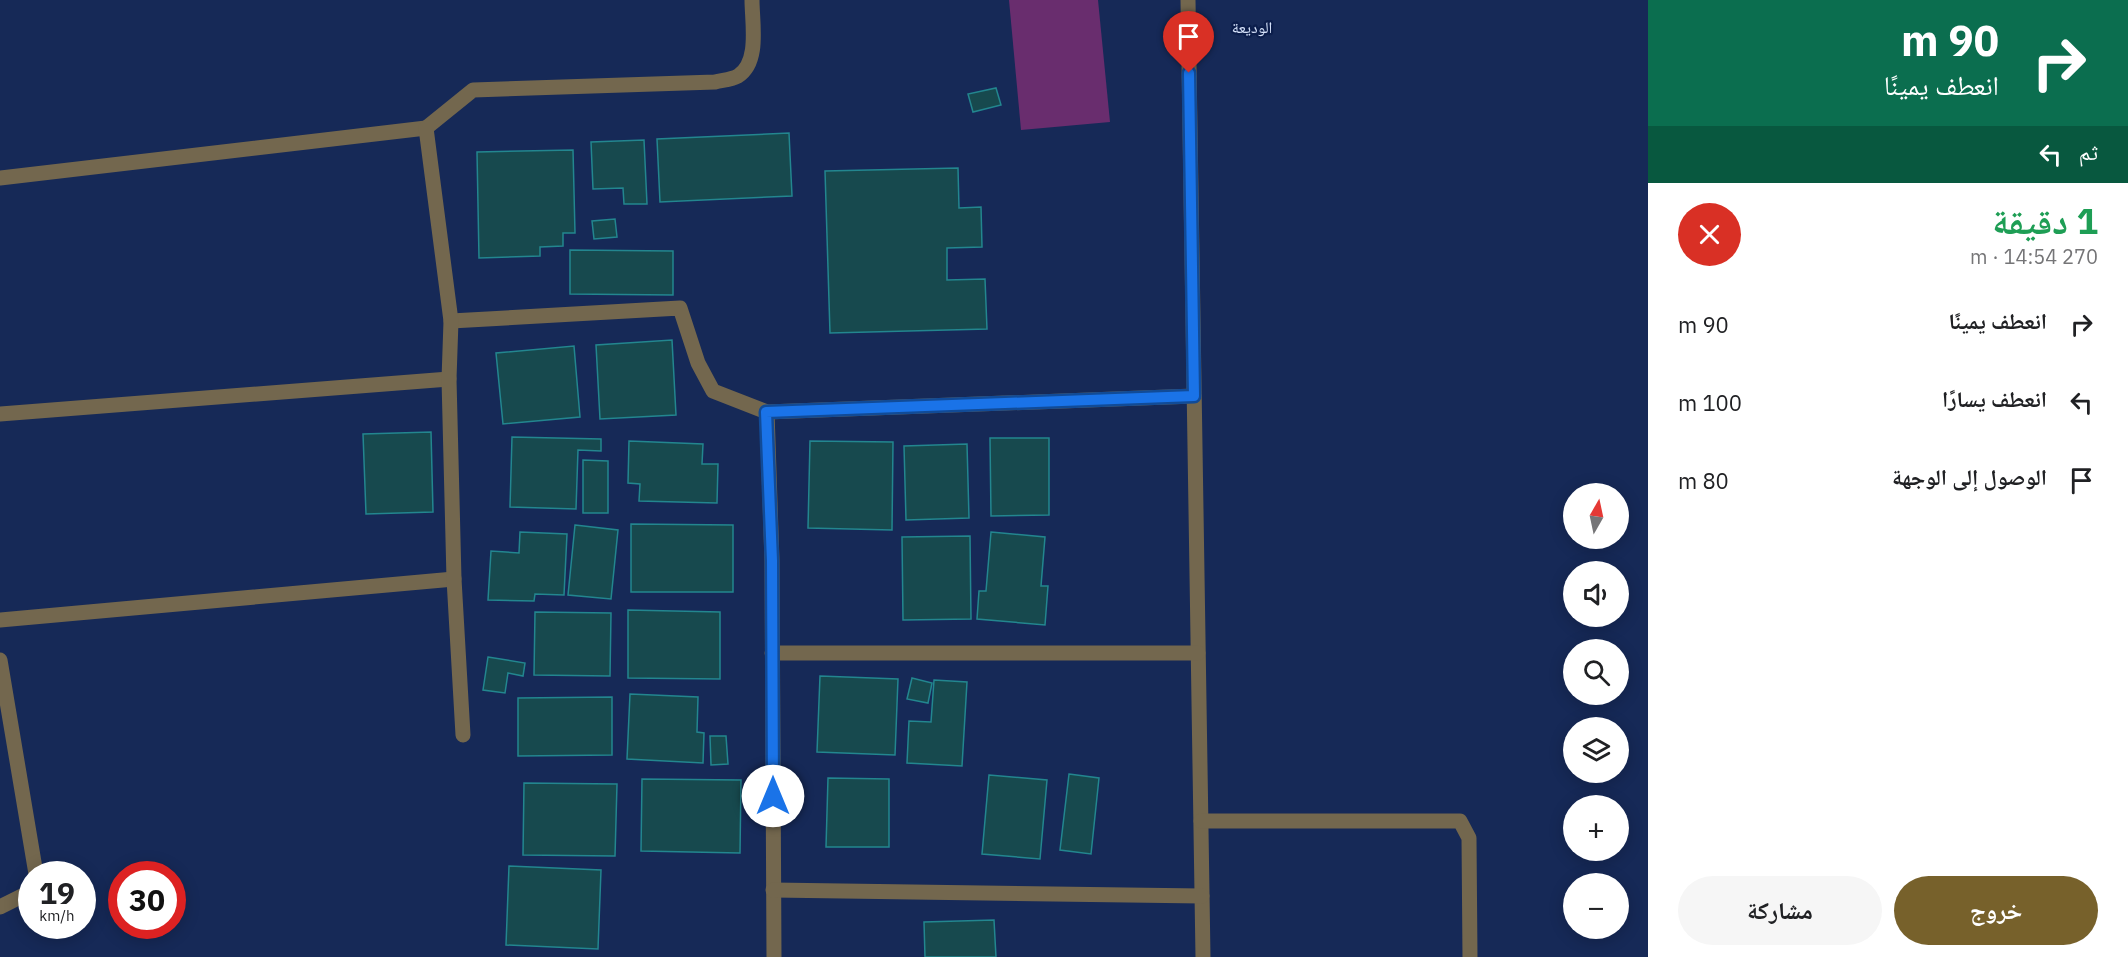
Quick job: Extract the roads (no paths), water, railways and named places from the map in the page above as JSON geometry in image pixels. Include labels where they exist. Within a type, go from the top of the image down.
[{"type":"street","points":[[0,178],[426,128],[473,90],[715,82],[736,78],[747,68],[752,57],[752,0]]},
{"type":"street","points":[[1188,0],[1203,957]]},
{"type":"street","points":[[426,128],[451,321],[449,379],[454,579],[463,735]]},
{"type":"street","points":[[451,321],[680,309],[698,363],[713,391],[766,412],[1194,396]]},
{"type":"street","points":[[0,414],[449,379]]},
{"type":"street","points":[[766,412],[772,561],[774,957]]},
{"type":"street","points":[[0,620],[454,579]]},
{"type":"street","points":[[772,653],[1198,653]]},
{"type":"street","points":[[0,660],[34,861]]},
{"type":"street","points":[[1201,821],[1460,821],[1469,838],[1470,957]]},
{"type":"street","points":[[773,890],[1202,896]]},
{"type":"street","points":[[0,907],[18,898]]},
{"type":"district","name":"الوديعة","points":[[1252,27]]}]
